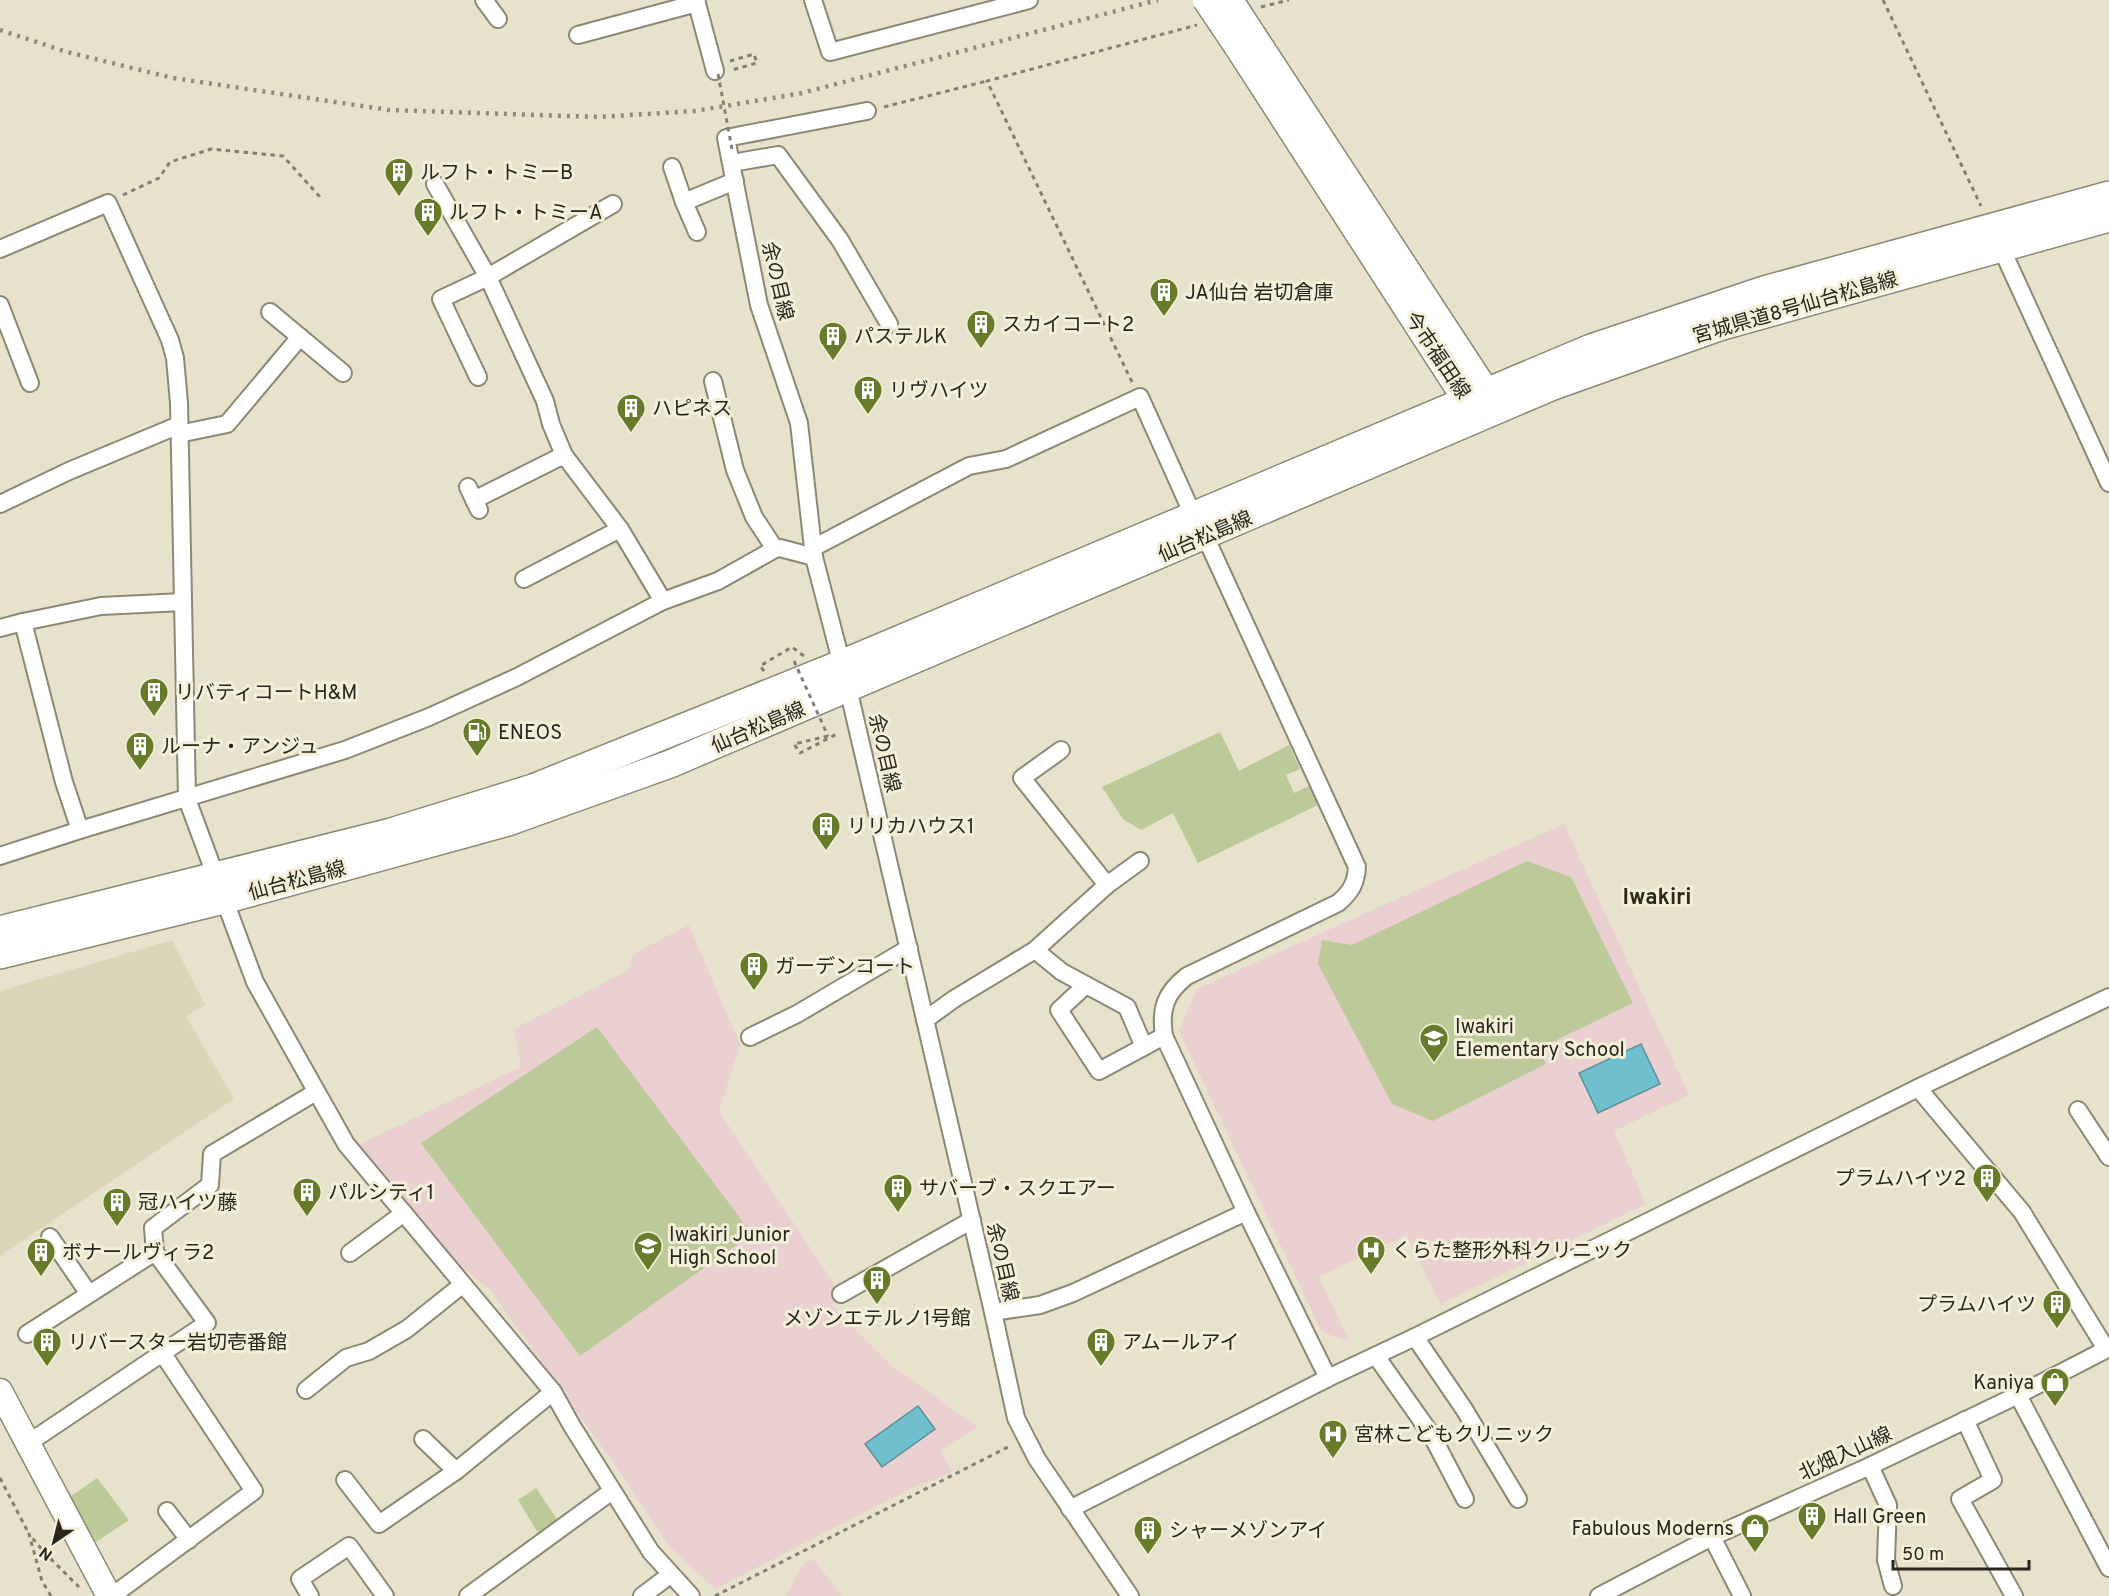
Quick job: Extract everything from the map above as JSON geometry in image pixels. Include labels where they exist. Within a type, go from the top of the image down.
[{"type":"main road","name":"今市福田線","points":[[1205,0],[1245,41],[1479,402]]},
{"type":"main road","name":"今市福田線","points":[[1231,0],[1245,41]]},
{"type":"main road","name":"宮城県道8号仙台松島線","points":[[1996,237],[2109,195]]},
{"type":"main road","name":"宮城県道8号仙台松島線","points":[[1479,402],[1591,348],[1764,290],[1996,237],[2109,218]]},
{"type":"main road","name":"仙台松島線","points":[[0,955],[533,789],[845,676],[1199,526],[1479,402]]},
{"type":"main road","name":"仙台松島線","points":[[0,930],[220,888]]},
{"type":"main road","points":[[0,1391],[102,1595]]},
{"type":"street","points":[[484,0],[498,19]]},
{"type":"street","points":[[813,0],[830,52],[1029,0]]},
{"type":"street","points":[[578,35],[697,2],[719,71]]},
{"type":"street","name":"余の目線","points":[[867,111],[726,138],[732,156],[759,305],[800,423],[813,552],[845,676],[909,948],[1016,1418],[1025,1438],[1070,1509],[1130,1596]]},
{"type":"street","points":[[732,156],[778,155],[840,240],[889,324]]},
{"type":"street","points":[[672,167],[697,232]]},
{"type":"street","points":[[684,202],[735,181]]},
{"type":"street","points":[[435,184],[488,277],[546,401],[551,424],[564,455],[620,529],[663,601]]},
{"type":"street","points":[[0,249],[108,203],[170,340],[175,357],[180,403],[187,799],[255,982],[346,1144],[553,1392],[651,1552],[691,1596]]},
{"type":"street","points":[[478,376],[441,299],[488,277],[613,204]]},
{"type":"street","points":[[1996,237],[2109,483]]},
{"type":"street","points":[[0,305],[30,383]]},
{"type":"street","points":[[270,312],[343,374]]},
{"type":"street","points":[[0,504],[69,471],[179,430],[227,424],[300,337]]},
{"type":"street","points":[[713,381],[735,470],[754,517],[775,549]]},
{"type":"street","points":[[0,856],[345,750],[429,717],[517,677],[663,601],[718,581],[775,549],[813,552],[969,466],[1006,459],[1140,397],[1357,867],[1356,881],[1348,894],[1338,903],[1186,976],[1173,987],[1165,1003],[1162,1020],[1164,1036],[1246,1212],[1328,1378]]},
{"type":"street","points":[[474,499],[564,455]]},
{"type":"street","points":[[524,579],[620,529]]},
{"type":"street","points":[[0,628],[101,606],[183,602]]},
{"type":"street","points":[[23,622],[64,783],[80,830]]},
{"type":"street","points":[[1061,750],[1022,778],[1107,885]]},
{"type":"street","points":[[925,1020],[954,999],[1035,950],[1107,885],[1140,861]]},
{"type":"street","points":[[750,1037],[797,1014],[909,948]]},
{"type":"street","points":[[1035,950],[1062,972],[1126,1007],[1144,1047]]},
{"type":"street","points":[[1086,985],[1059,1010],[1099,1071],[1164,1036]]},
{"type":"street","points":[[1070,1509],[1328,1378],[1918,1088],[2109,997]]},
{"type":"street","points":[[1918,1088],[2022,1212],[2107,1348]]},
{"type":"street","points":[[27,1444],[207,1323],[155,1252],[153,1228],[210,1185],[212,1154],[316,1092]]},
{"type":"street","points":[[2078,1110],[2109,1157]]},
{"type":"street","points":[[993,1312],[1040,1305],[1073,1293],[1246,1212]]},
{"type":"street","points":[[350,1253],[404,1213]]},
{"type":"street","points":[[841,1294],[972,1220]]},
{"type":"street","points":[[50,1237],[89,1294]]},
{"type":"street","points":[[27,1334],[155,1252]]},
{"type":"street","points":[[306,1389],[346,1358],[369,1351],[407,1329],[462,1285]]},
{"type":"street","points":[[1415,1337],[1464,1409],[1518,1499]]},
{"type":"street","name":"北畑入山線","points":[[1599,1596],[1712,1537],[1870,1466],[2018,1395],[2107,1348]]},
{"type":"street","points":[[102,1595],[189,1540],[254,1491],[163,1354]]},
{"type":"street","points":[[1376,1356],[1431,1434],[1465,1499]]},
{"type":"street","points":[[345,1480],[379,1524],[456,1471],[553,1392]]},
{"type":"street","points":[[2018,1395],[2109,1568]]},
{"type":"street","points":[[1965,1420],[1994,1480],[1960,1499],[2014,1596]]},
{"type":"street","points":[[423,1439],[456,1471]]},
{"type":"street","points":[[1870,1466],[1888,1505],[1887,1560],[1893,1586]]},
{"type":"street","points":[[468,1596],[612,1491]]},
{"type":"street","points":[[167,1511],[189,1540]]},
{"type":"street","points":[[1712,1537],[1742,1596]]},
{"type":"street","points":[[310,1596],[300,1579],[349,1546],[385,1596]]},
{"type":"street","points":[[642,1596],[670,1575]]},
{"type":"path","points":[[1256,9],[1289,0]]},
{"type":"path","points":[[1883,0],[1996,237]]},
{"type":"path","points":[[867,111],[1200,24]]},
{"type":"path","points":[[754,54],[757,63],[719,71],[754,54]]},
{"type":"path","points":[[719,71],[732,156]]},
{"type":"path","points":[[987,81],[1140,397]]},
{"type":"path","points":[[108,203],[159,178],[170,162],[211,149],[283,156],[320,197]]},
{"type":"path","points":[[774,668],[763,671],[760,666],[792,647]]},
{"type":"path","points":[[784,664],[794,661],[828,736],[794,744],[800,753],[837,734]]},
{"type":"path","points":[[715,1596],[1025,1438]]},
{"type":"path","points":[[0,1478],[29,1534],[42,1581],[51,1596]]},
{"type":"path","points":[[29,1534],[44,1552],[102,1595]]},
{"type":"shaded area","name":"Iwakiri Elementary School","points":[[1564,824],[1689,1095],[1614,1131],[1646,1204],[1441,1304],[1406,1235],[1319,1277],[1349,1341],[1322,1332],[1179,1031],[1197,989]]},
{"type":"shaded area","name":"Iwakiri Junior High School","points":[[689,925],[740,1045],[719,1111],[839,1291],[832,1306],[893,1367],[978,1427],[940,1450],[952,1472],[904,1492],[715,1589],[668,1545],[614,1464],[491,1291],[446,1253],[358,1145],[521,1067],[514,1029],[629,970],[633,954]]},
{"type":"shaded area","points":[[172,940],[205,1005],[186,1016],[234,1099],[0,1256],[0,991]]},
{"type":"shaded area","points":[[815,1560],[837,1591],[844,1596],[786,1596],[805,1562]]},
{"type":"green space","points":[[1220,732],[1239,771],[1289,745],[1300,769],[1286,775],[1294,793],[1309,786],[1318,805],[1198,863],[1173,813],[1141,830],[1123,819],[1102,787]]},
{"type":"green space","points":[[1527,861],[1571,877],[1633,1003],[1538,1049],[1546,1064],[1433,1121],[1392,1104],[1318,964],[1322,940],[1352,945]]},
{"type":"green space","points":[[597,1027],[752,1234],[580,1356],[421,1143]]},
{"type":"green space","points":[[97,1478],[129,1520],[96,1542],[70,1497]]},
{"type":"green space","points":[[536,1488],[557,1519],[538,1533],[518,1500]]},
{"type":"water","points":[[1641,1044],[1660,1084],[1598,1113],[1579,1073]]},
{"type":"water","points":[[918,1406],[935,1429],[882,1467],[865,1444]]},
{"type":"railway","points":[[0,30],[67,52],[173,78],[389,110],[598,117],[695,111],[802,93],[1158,0]]},
{"type":"place","name":"ルフト・トミーB","points":[[399,198]]},
{"type":"place","name":"ルフト・トミーA","points":[[428,238]]},
{"type":"place","name":"JA仙台 岩切倉庫","points":[[1164,318]]},
{"type":"place","name":"スカイコート2","points":[[981,350]]},
{"type":"place","name":"パステルK","points":[[833,362]]},
{"type":"place","name":"リヴハイツ","points":[[868,416]]},
{"type":"place","name":"ハピネス","points":[[631,434]]},
{"type":"place","name":"リバティコートH&M","points":[[154,718]]},
{"type":"place","name":"ENEOS","points":[[477,758]]},
{"type":"place","name":"ルーナ・アンジュ","points":[[140,772]]},
{"type":"place","name":"リリカハウス1","points":[[826,852]]},
{"type":"place","name":"ガーデンコート","points":[[754,992]]},
{"type":"place","name":"Iwakiri Elementary School","points":[[1434,1064]]},
{"type":"place","name":"プラムハイツ2","points":[[1987,1204]]},
{"type":"place","name":"サバーブ・スクエアー","points":[[898,1214]]},
{"type":"place","name":"パルシティ1","points":[[307,1218]]},
{"type":"place","name":"冠ハイツ藤","points":[[117,1228]]},
{"type":"place","name":"Iwakiri Junior High School","points":[[648,1272]]},
{"type":"place","name":"くらた整形外科クリニック","points":[[1371,1276]]},
{"type":"place","name":"ボナールヴィラ2","points":[[41,1278]]},
{"type":"place","name":"メゾンエテルノ1号館","points":[[877,1306]]},
{"type":"place","name":"プラムハイツ","points":[[2057,1330]]},
{"type":"place","name":"リバースター岩切壱番館","points":[[47,1368]]},
{"type":"place","name":"アムールアイ","points":[[1101,1368]]},
{"type":"place","name":"Kaniya","points":[[2055,1408]]},
{"type":"place","name":"宮林こどもクリニック","points":[[1333,1460]]},
{"type":"place","name":"Hall Green","points":[[1812,1542]]},
{"type":"place","name":"Fabulous Moderns","points":[[1755,1554]]},
{"type":"place","name":"シャーメゾンアイ","points":[[1148,1556]]},
{"type":"district","name":"Iwakiri","points":[[1657,896]]}]
